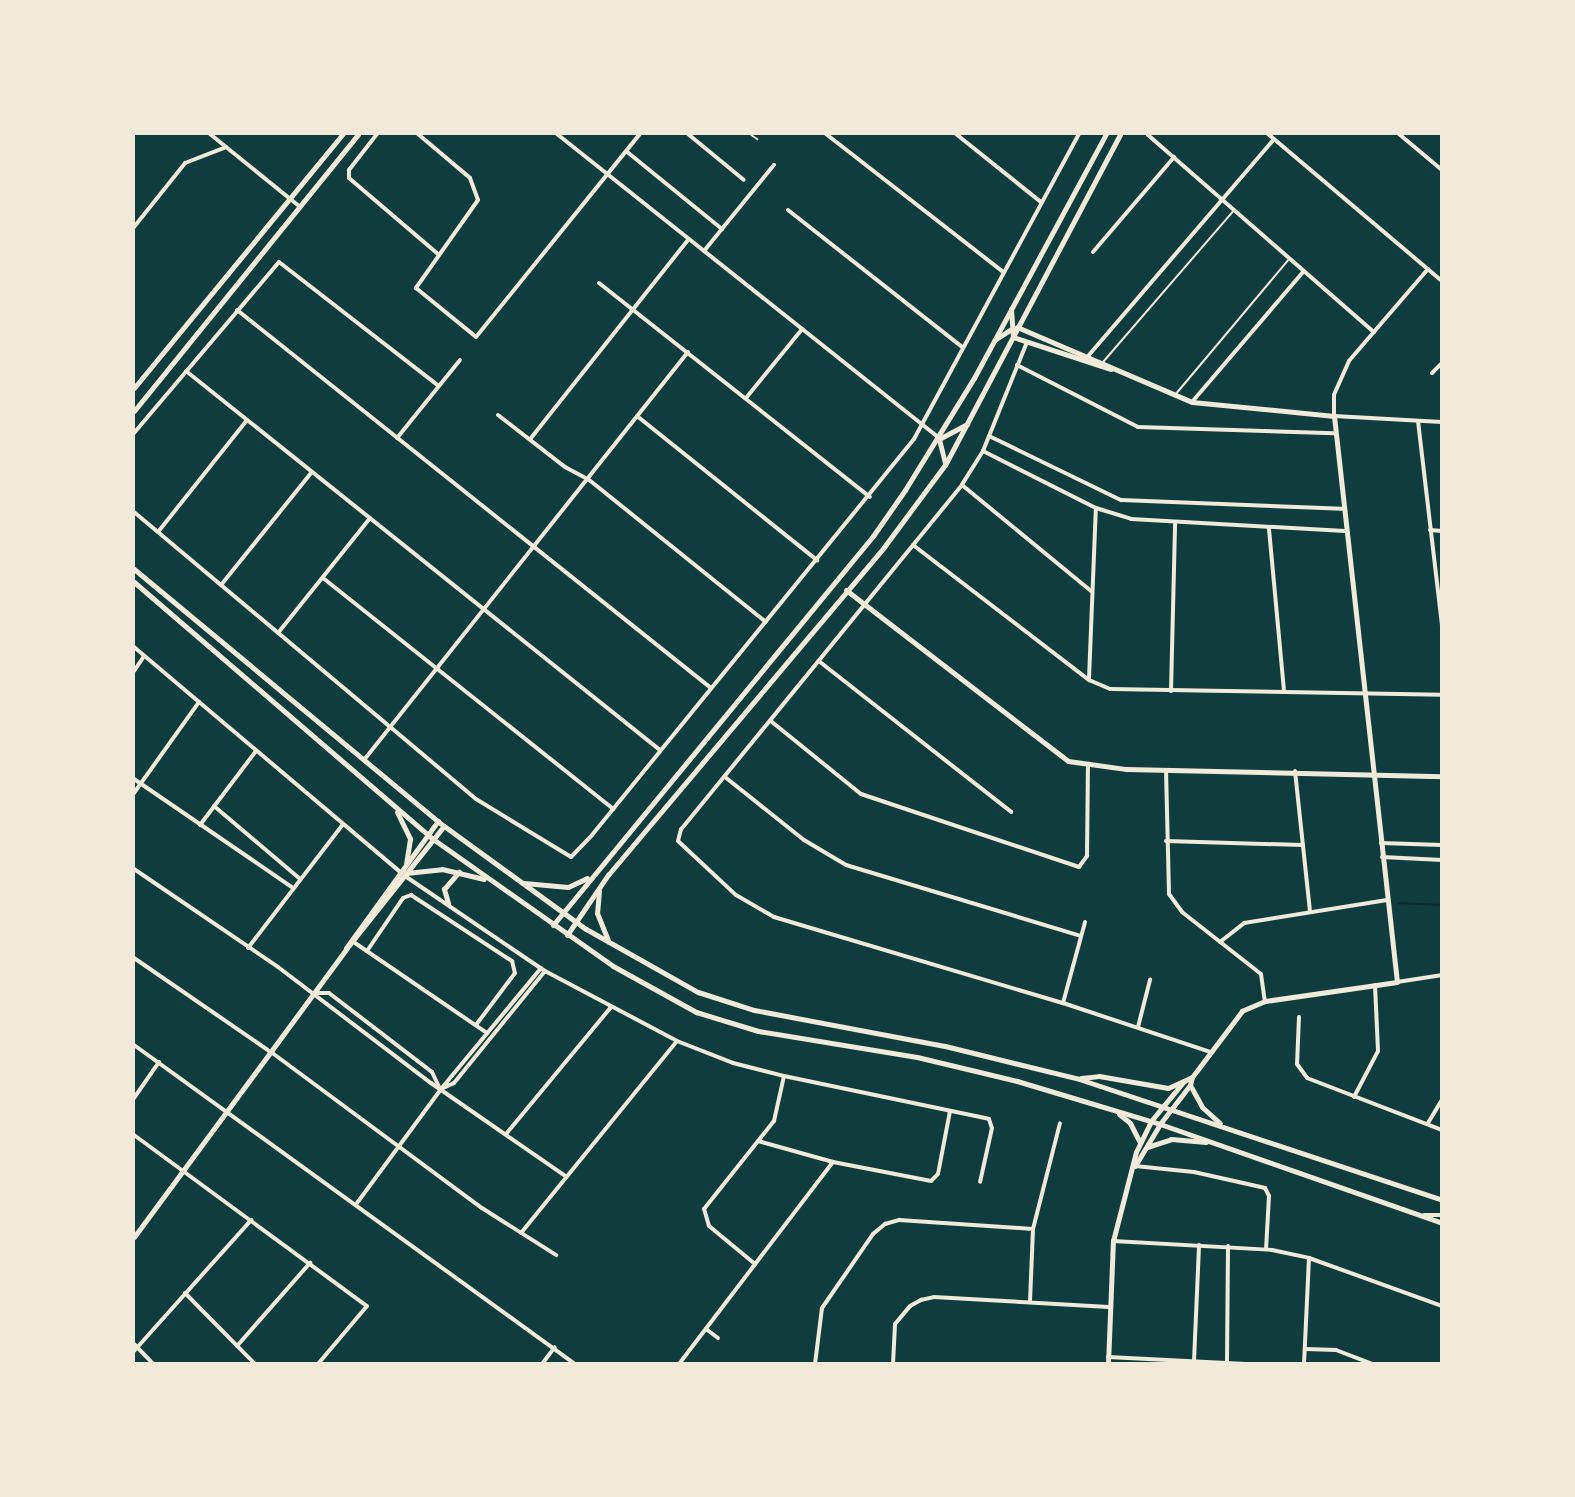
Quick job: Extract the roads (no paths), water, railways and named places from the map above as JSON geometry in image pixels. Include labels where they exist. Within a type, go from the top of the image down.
[{"type":"main road","points":[[134,388],[343,134]]},
{"type":"main road","points":[[134,411],[358,134]]},
{"type":"main road","points":[[553,925],[873,536],[939,439],[1106,134]]},
{"type":"main road","points":[[567,935],[600,887],[884,547],[945,465],[1120,134]]},
{"type":"main road","points":[[1012,303],[1010,328],[1013,337]]},
{"type":"main road","points":[[993,341],[1010,328],[1017,327],[1089,355],[1115,369]]},
{"type":"main road","points":[[1013,337],[1115,369],[1192,402],[1334,416],[1342,509],[1397,982],[1265,1001],[1242,1011],[1209,1052],[1192,1077],[1190,1085],[1160,1124],[1135,1166]]},
{"type":"main road","points":[[939,439],[956,433],[970,421]]},
{"type":"main road","points":[[939,439],[945,465]]},
{"type":"main road","points":[[134,569],[444,826],[575,922],[611,945],[716,1000],[795,1019],[945,1046],[1079,1079],[1442,1200]]},
{"type":"main road","points":[[134,582],[433,839],[567,935],[661,994],[727,1024],[917,1057],[1017,1081],[1160,1124],[1442,1223]]},
{"type":"main road","points":[[846,590],[1050,751],[1088,766],[1372,772],[1442,776]]},
{"type":"main road","points":[[346,950],[355,943],[403,873],[410,839],[392,805]]},
{"type":"main road","points":[[406,863],[438,821]]},
{"type":"main road","points":[[134,1237],[403,873],[444,826]]},
{"type":"main road","points":[[403,873],[429,869],[459,872],[489,880]]},
{"type":"main road","points":[[448,903],[444,889],[459,872]]},
{"type":"main road","points":[[522,883],[568,887],[593,874]]},
{"type":"main road","points":[[600,887],[597,913],[611,945]]},
{"type":"main road","points":[[1079,1079],[1100,1076],[1168,1088],[1192,1077]]},
{"type":"main road","points":[[1108,1360],[1113,1241],[1140,1143],[1151,1122],[1184,1081]]},
{"type":"main road","points":[[1190,1085],[1202,1107],[1221,1125]]},
{"type":"main road","points":[[1115,1111],[1130,1124],[1140,1143]]},
{"type":"main road","points":[[1147,1148],[1170,1139],[1210,1142]]},
{"type":"street","points":[[210,134],[299,206]]},
{"type":"street","points":[[376,134],[348,173],[351,181],[438,254]]},
{"type":"street","points":[[418,134],[465,172],[478,194],[475,207],[419,280],[419,293],[470,336],[479,336],[640,134]]},
{"type":"street","points":[[557,134],[939,439]]},
{"type":"street","points":[[688,134],[744,180]]},
{"type":"street","points":[[826,134],[1003,272]]},
{"type":"street","points":[[956,134],[1041,202]]},
{"type":"street","points":[[134,512],[476,799],[567,856],[578,852],[870,497],[922,425],[962,347],[1079,134]]},
{"type":"street","points":[[1268,134],[1442,280]]},
{"type":"street","points":[[1399,134],[1442,170]]},
{"type":"street","points":[[1148,135],[1374,332]]},
{"type":"street","points":[[1089,355],[1274,139]]},
{"type":"street","points":[[134,227],[185,163],[226,147]]},
{"type":"street","points":[[626,151],[722,229]]},
{"type":"street","points":[[1093,252],[1173,157]]},
{"type":"street","points":[[704,251],[774,165]]},
{"type":"street","points":[[788,210],[962,347]]},
{"type":"street","points":[[530,438],[689,239]]},
{"type":"street","points":[[134,433],[274,265],[286,264],[439,386]]},
{"type":"street","points":[[1428,269],[1374,332],[1340,377],[1334,416],[1442,422]]},
{"type":"street","points":[[1192,402],[1304,271]]},
{"type":"street","points":[[599,283],[870,497]]},
{"type":"street","points":[[237,310],[711,688]]},
{"type":"street","points":[[746,398],[802,329]]},
{"type":"street","points":[[1027,342],[989,436],[962,485],[864,604],[772,722],[681,829],[678,841],[747,903],[774,917],[1064,1003],[1209,1052]]},
{"type":"street","points":[[363,760],[688,352]]},
{"type":"street","points":[[397,438],[460,360]]},
{"type":"street","points":[[1432,373],[1442,363]]},
{"type":"street","points":[[1017,365],[1138,427],[1334,433]]},
{"type":"street","points":[[186,371],[660,750]]},
{"type":"street","points":[[498,415],[565,467],[588,479],[766,622]]},
{"type":"street","points":[[637,416],[817,560]]},
{"type":"street","points":[[158,532],[247,420]]},
{"type":"street","points":[[1418,421],[1442,625]]},
{"type":"street","points":[[989,436],[1120,500],[1342,509]]},
{"type":"street","points":[[982,451],[1096,508],[1131,519],[1269,529],[1345,531]]},
{"type":"street","points":[[221,585],[312,472]]},
{"type":"street","points":[[962,485],[1091,591]]},
{"type":"street","points":[[1089,680],[1096,508]]},
{"type":"street","points":[[278,633],[370,518]]},
{"type":"street","points":[[1171,691],[1175,523]]},
{"type":"street","points":[[1269,529],[1284,691]]},
{"type":"street","points":[[1430,530],[1442,531]]},
{"type":"street","points":[[913,545],[1089,680],[1110,689],[1442,695]]},
{"type":"street","points":[[323,578],[613,809]]},
{"type":"street","points":[[134,647],[403,873],[543,969],[611,1007],[677,1041],[733,1063],[991,1121],[980,1182]]},
{"type":"street","points":[[134,671],[144,656]]},
{"type":"street","points":[[820,662],[1011,812]]},
{"type":"street","points":[[134,793],[199,702]]},
{"type":"street","points":[[772,722],[853,789],[868,797],[1079,867],[1087,856],[1088,766]]},
{"type":"street","points":[[200,825],[256,751]]},
{"type":"street","points":[[1166,769],[1167,881],[1175,904],[1261,974],[1265,1001]]},
{"type":"street","points":[[1294,770],[1310,911]]},
{"type":"street","points":[[725,777],[804,840],[846,865],[1081,936]]},
{"type":"street","points":[[134,779],[293,888]]},
{"type":"street","points":[[214,806],[300,879]]},
{"type":"street","points":[[248,948],[343,824]]},
{"type":"street","points":[[1166,841],[1303,845]]},
{"type":"street","points":[[1380,843],[1442,845]]},
{"type":"street","points":[[1382,857],[1442,860]]},
{"type":"street","points":[[134,869],[314,993],[441,1089],[567,1176]]},
{"type":"street","points":[[367,951],[403,898],[411,895],[513,961],[515,973],[476,1025]]},
{"type":"street","points":[[1220,942],[1244,923],[1387,900]]},
{"type":"street","points":[[1064,1003],[1085,922]]},
{"type":"street","points":[[355,943],[487,1033]]},
{"type":"street","points":[[134,958],[271,1052],[398,1147],[521,1234],[556,1255]]},
{"type":"street","points":[[357,1203],[441,1089],[543,969]]},
{"type":"street","points":[[441,1089],[454,1083],[543,969]]},
{"type":"street","points":[[1397,982],[1442,975]]},
{"type":"street","points":[[1138,1027],[1150,980]]},
{"type":"street","points":[[1354,1097],[1378,1052],[1375,984]]},
{"type":"street","points":[[314,993],[327,992],[432,1072],[441,1089]]},
{"type":"street","points":[[506,1134],[611,1007]]},
{"type":"street","points":[[1299,1017],[1297,1064],[1301,1072],[1354,1097],[1442,1130]]},
{"type":"street","points":[[521,1234],[677,1041]]},
{"type":"street","points":[[134,1045],[357,1203],[575,1364]]},
{"type":"street","points":[[134,1098],[159,1062]]},
{"type":"street","points":[[755,1264],[709,1226],[704,1209],[776,1116],[784,1076]]},
{"type":"street","points":[[1428,1123],[1442,1100]]},
{"type":"street","points":[[758,1141],[833,1162],[934,1180],[950,1111]]},
{"type":"street","points":[[1030,1301],[1033,1229],[1060,1123]]},
{"type":"street","points":[[134,1135],[368,1306],[318,1364]]},
{"type":"street","points":[[680,1364],[833,1162]]},
{"type":"street","points":[[1135,1166],[1194,1172],[1265,1188],[1269,1196],[1266,1249]]},
{"type":"street","points":[[1421,1216],[1442,1215]]},
{"type":"street","points":[[153,1364],[134,1347],[251,1220]]},
{"type":"street","points":[[815,1364],[822,1308],[873,1234],[885,1224],[899,1220],[1033,1229]]},
{"type":"street","points":[[1113,1241],[1266,1249],[1309,1258],[1442,1306]]},
{"type":"street","points":[[1194,1361],[1199,1245]]},
{"type":"street","points":[[1227,1362],[1228,1246]]},
{"type":"street","points":[[1304,1364],[1309,1258]]},
{"type":"street","points":[[237,1346],[310,1263]]},
{"type":"street","points":[[186,1293],[255,1364]]},
{"type":"street","points":[[893,1364],[895,1324],[910,1306],[921,1300],[934,1297],[1109,1307]]},
{"type":"street","points":[[706,1329],[718,1338]]},
{"type":"street","points":[[543,1364],[555,1347]]},
{"type":"street","points":[[1306,1349],[1336,1350],[1373,1364]]},
{"type":"street","points":[[1108,1360],[1246,1364]]},
{"type":"lane","points":[[750,134],[757,139]]},
{"type":"lane","points":[[1103,362],[1234,210]]},
{"type":"lane","points":[[1175,394],[1290,259]]},
{"type":"waterway","points":[[1398,903],[1442,905]]}]
